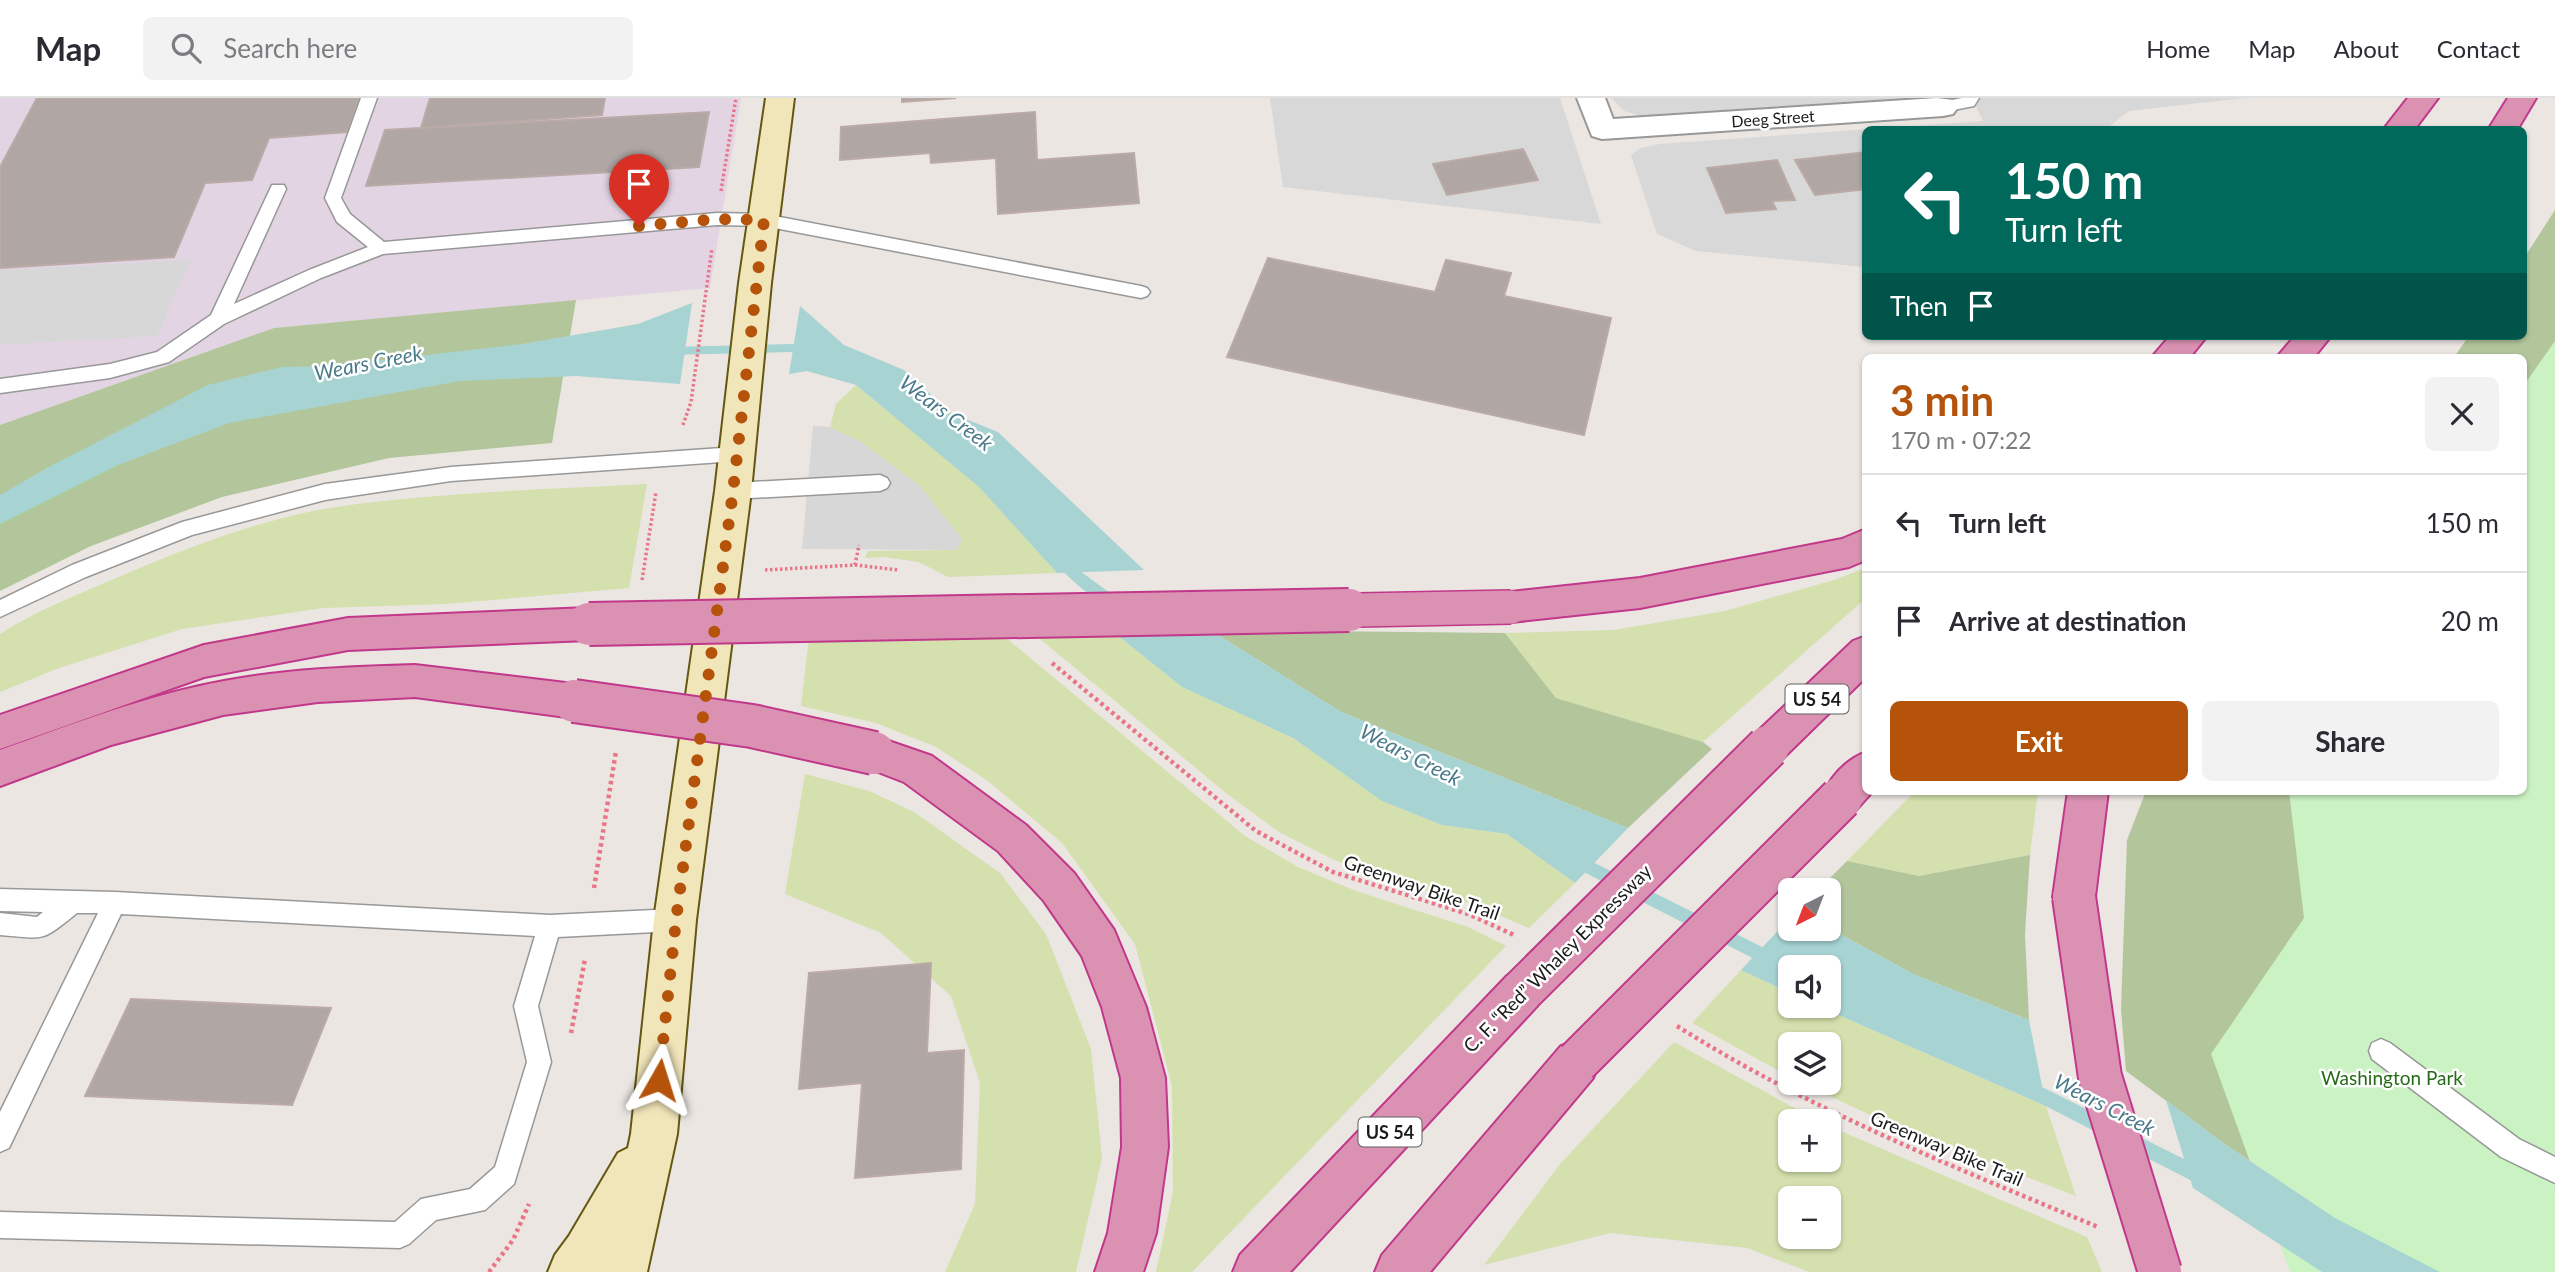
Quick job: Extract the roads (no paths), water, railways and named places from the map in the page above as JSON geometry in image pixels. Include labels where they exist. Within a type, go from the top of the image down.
[{"type":"highway","points":[[2400,126],[2424,98]]},
{"type":"highway","points":[[2504,126],[2522,98]]},
{"type":"highway","points":[[2172,354],[2187,340]]},
{"type":"highway","points":[[2297,354],[2311,340]]},
{"type":"highway","points":[[0,732],[204,661],[348,634],[589,624],[1511,607],[1640,593],[1849,552],[1862,545]]},
{"type":"highway","name":"C. F. “Red” Whaley Expressway","points":[[1257,1272],[1522,991],[1862,656]]},
{"type":"highway","points":[[0,768],[110,728],[223,698],[318,685],[415,681],[752,726],[874,753],[918,769],[1012,838],[1059,887],[1099,944],[1124,1007],[1143,1078],[1145,1147],[1132,1233],[1119,1272]]},
{"type":"highway","points":[[1399,1272],[1577,1062],[1853,784]]},
{"type":"highway","points":[[2087,795],[2074,897],[2100,1077],[2160,1272]]},
{"type":"main road","points":[[650,1272],[654,1134],[676,920],[780,98]]},
{"type":"main road","points":[[572,1272],[586,1253],[654,1134]]},
{"type":"main road","points":[[622,1272],[654,1134]]},
{"type":"street","name":"Deeg Street","points":[[1591,98],[1602,129],[1943,107]]},
{"type":"lane","points":[[369,98],[333,198],[343,218],[382,248]]},
{"type":"lane","points":[[1943,107],[1968,102],[1971,98]]},
{"type":"lane","points":[[218,319],[278,189]]},
{"type":"lane","points":[[0,387],[110,371],[163,357],[218,319],[315,274],[382,248],[717,219],[764,220],[1141,292]]},
{"type":"lane","points":[[0,609],[79,571],[190,528],[325,492],[451,474],[670,459],[734,472],[880,483]]},
{"type":"lane","points":[[0,900],[115,903],[550,926],[676,920]]},
{"type":"lane","points":[[0,924],[41,928],[73,902]]},
{"type":"lane","points":[[0,1139],[115,903]]},
{"type":"lane","points":[[0,1225],[400,1235],[430,1208],[476,1201],[505,1175],[539,1062],[526,1006],[550,926]]},
{"type":"lane","points":[[2381,1051],[2510,1148],[2555,1170]]},
{"type":"water","points":[[692,303],[680,384],[576,376],[460,381],[229,423],[118,465],[0,524],[0,495],[208,385],[282,367],[331,366],[522,344],[638,324]]},
{"type":"water","points":[[800,306],[844,345],[904,370],[951,413],[998,432],[1144,570],[1057,573],[979,487],[856,385],[807,371],[789,374]]},
{"type":"water","points":[[1210,630],[1341,712],[1628,828],[1575,883],[1507,834],[1442,825],[1382,801],[1293,738],[1182,687],[1112,631]]},
{"type":"water","points":[[1778,931],[1778,942],[1841,942],[1841,935],[1913,974],[2029,1020],[2046,1106],[1841,1016],[1841,955],[1778,955],[1778,987],[1741,970]]},
{"type":"water","points":[[2166,1100],[2223,1143],[2335,1218],[2440,1272],[2322,1272],[2193,1188]]},
{"type":"waterway","name":"Wears Creek","points":[[666,351],[792,348],[810,354]]},
{"type":"waterway","name":"Wears Creek","points":[[1059,558],[1071,572],[1113,603]]},
{"type":"waterway","name":"Wears Creek","points":[[1573,859],[1778,963]]},
{"type":"waterway","name":"Wears Creek","points":[[2030,1089],[2108,1129]]},
{"type":"waterway","name":"Wears Creek","points":[[2126,1138],[2202,1177]]},
{"type":"park label","name":"Washington Park","points":[[2392,1077]]}]
